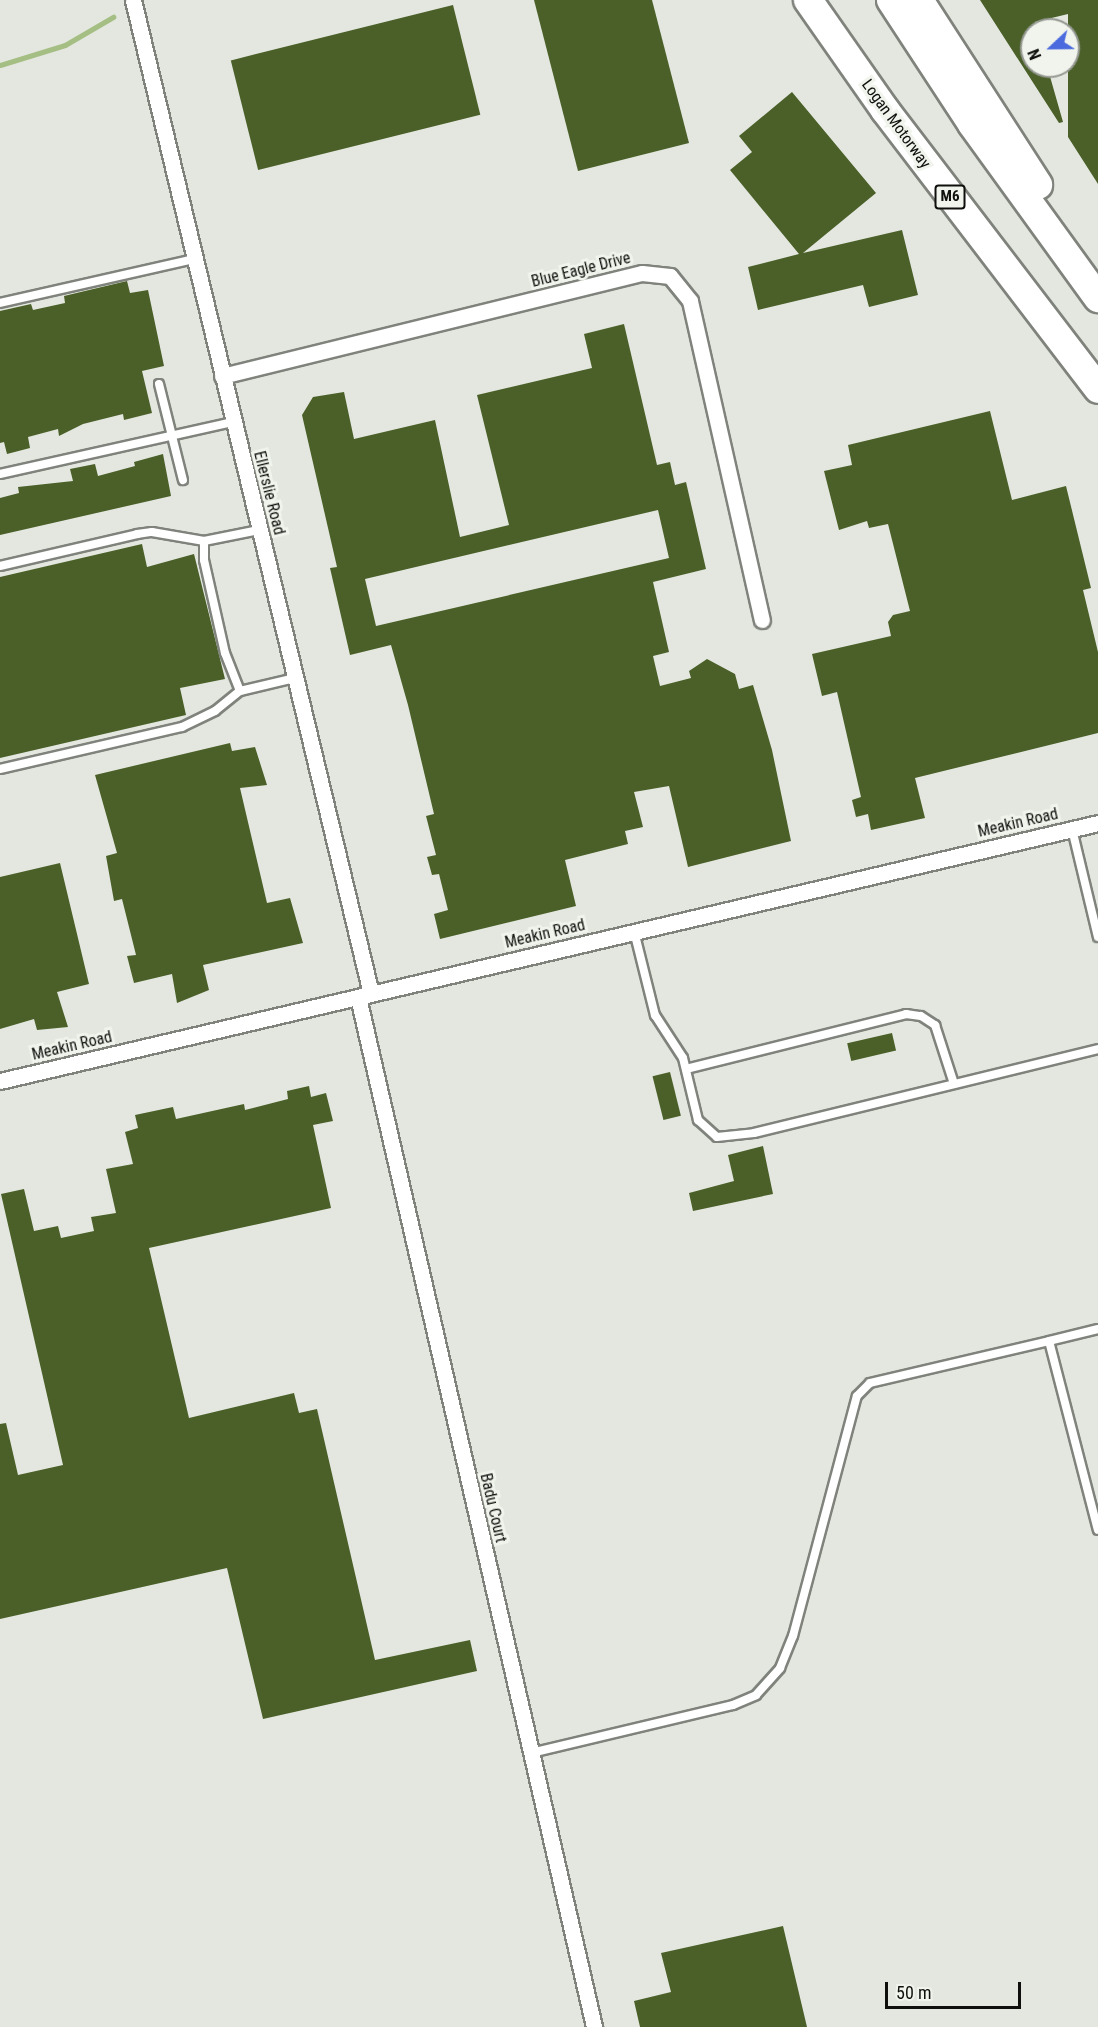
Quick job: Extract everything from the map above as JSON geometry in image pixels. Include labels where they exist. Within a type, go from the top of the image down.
[{"type":"highway","name":"Logan Motorway","points":[[808,0],[885,110],[1098,389]]},
{"type":"highway","points":[[891,0],[972,124],[1098,298]]},
{"type":"highway","points":[[919,0],[1080,245],[1098,284]]},
{"type":"street","name":"Ellerslie Road","points":[[133,0],[295,678],[364,995]]},
{"type":"street","name":"Blue Eagle Drive","points":[[222,376],[642,273],[670,276],[690,302],[762,620]]},
{"type":"street","name":"Meakin Road","points":[[0,1081],[1098,823]]},
{"type":"street","name":"Badu Court","points":[[364,995],[531,1753],[594,2027]]},
{"type":"lane","points":[[0,303],[194,259]]},
{"type":"lane","points":[[159,384],[183,480]]},
{"type":"lane","points":[[0,474],[233,422]]},
{"type":"lane","points":[[0,566],[136,534],[152,532],[204,541],[259,530]]},
{"type":"lane","points":[[204,541],[204,560],[225,653],[240,691]]},
{"type":"lane","points":[[0,769],[182,727],[214,711],[240,691],[295,678]]},
{"type":"lane","points":[[1072,829],[1098,937]]},
{"type":"lane","points":[[634,932],[655,1016],[683,1058],[698,1120],[710,1132],[725,1139],[1098,1049]]},
{"type":"lane","points":[[686,1069],[906,1014],[921,1016],[935,1025],[954,1084]]},
{"type":"lane","points":[[531,1753],[733,1705],[756,1695],[780,1668],[793,1636],[857,1396],[870,1383],[1098,1329]]},
{"type":"lane","points":[[1049,1341],[1098,1530]]},
{"type":"building","points":[[534,0],[652,0],[689,143],[578,171]]},
{"type":"building","points":[[980,0],[1098,0],[1098,184],[1068,137],[1068,78],[1080,78],[1080,18],[1068,18],[1068,14],[1052,18],[1020,18],[1020,62]]},
{"type":"building","points":[[453,5],[480,115],[258,170],[231,60]]},
{"type":"building","points":[[1030,78],[1050,78],[1063,122],[1059,123]]},
{"type":"building","points":[[792,92],[876,193],[803,253],[902,230],[918,295],[869,307],[863,285],[758,310],[748,267],[799,254],[730,170],[752,152],[739,136]]},
{"type":"building","points":[[127,281],[130,293],[148,290],[164,366],[142,371],[152,413],[124,420],[123,414],[83,424],[59,436],[58,429],[28,437],[30,448],[7,454],[4,442],[0,443],[0,311],[31,304],[33,310],[65,303],[64,296]]},
{"type":"building","points":[[624,324],[657,465],[670,462],[675,485],[686,482],[706,569],[653,582],[669,652],[653,656],[660,686],[691,678],[689,671],[707,659],[735,674],[739,689],[753,685],[772,750],[791,841],[688,867],[669,786],[634,792],[643,827],[625,831],[628,844],[565,860],[576,906],[440,939],[434,914],[448,910],[439,874],[432,875],[427,857],[436,855],[426,816],[434,814],[408,705],[391,645],[350,655],[330,568],[337,567],[302,415],[313,397],[344,392],[354,439],[435,420],[460,537],[509,525],[477,395],[592,368],[584,334]],"holes":[[[658,510],[669,558],[376,626],[365,579]]]},
{"type":"building","points":[[990,411],[1012,500],[1066,486],[1091,588],[1083,590],[1098,652],[1098,733],[915,778],[925,818],[871,830],[868,814],[856,817],[852,800],[861,797],[837,692],[822,696],[812,654],[891,636],[888,622],[893,615],[910,611],[888,524],[869,528],[867,521],[839,530],[824,471],[852,465],[848,445]]},
{"type":"building","points":[[163,454],[171,496],[0,535],[0,498],[19,493],[18,487],[73,481],[70,469],[95,464],[98,476],[135,466],[134,462]]},
{"type":"building","points":[[142,544],[147,567],[194,554],[225,679],[180,688],[186,715],[0,758],[0,577]]},
{"type":"building","points":[[230,743],[232,751],[255,747],[267,785],[240,788],[267,903],[290,898],[303,943],[203,965],[209,990],[177,1003],[172,974],[134,983],[127,956],[136,955],[122,899],[114,901],[106,856],[117,853],[95,775]]},
{"type":"building","points":[[60,863],[89,984],[57,992],[68,1027],[37,1030],[34,1019],[0,1029],[0,877]]},
{"type":"building","points":[[892,1033],[896,1051],[851,1061],[847,1043]]},
{"type":"building","points":[[670,1072],[681,1116],[663,1120],[653,1076]]},
{"type":"building","points":[[309,1086],[311,1097],[326,1093],[333,1121],[313,1125],[331,1208],[149,1248],[189,1418],[294,1393],[299,1413],[317,1409],[375,1660],[470,1640],[477,1671],[263,1719],[227,1568],[0,1619],[0,1424],[6,1423],[18,1475],[63,1465],[1,1194],[24,1189],[34,1231],[58,1226],[61,1238],[94,1231],[91,1217],[116,1213],[106,1169],[133,1164],[125,1132],[138,1128],[135,1115],[173,1107],[176,1119],[244,1104],[245,1110],[288,1099],[287,1091]]},
{"type":"building","points":[[763,1146],[773,1194],[693,1211],[689,1193],[734,1181],[728,1155]]},
{"type":"building","points":[[783,1926],[807,2027],[640,2027],[634,2001],[671,1992],[661,1953]]},
{"type":"waterway","points":[[0,65],[65,45],[113,17]]}]
